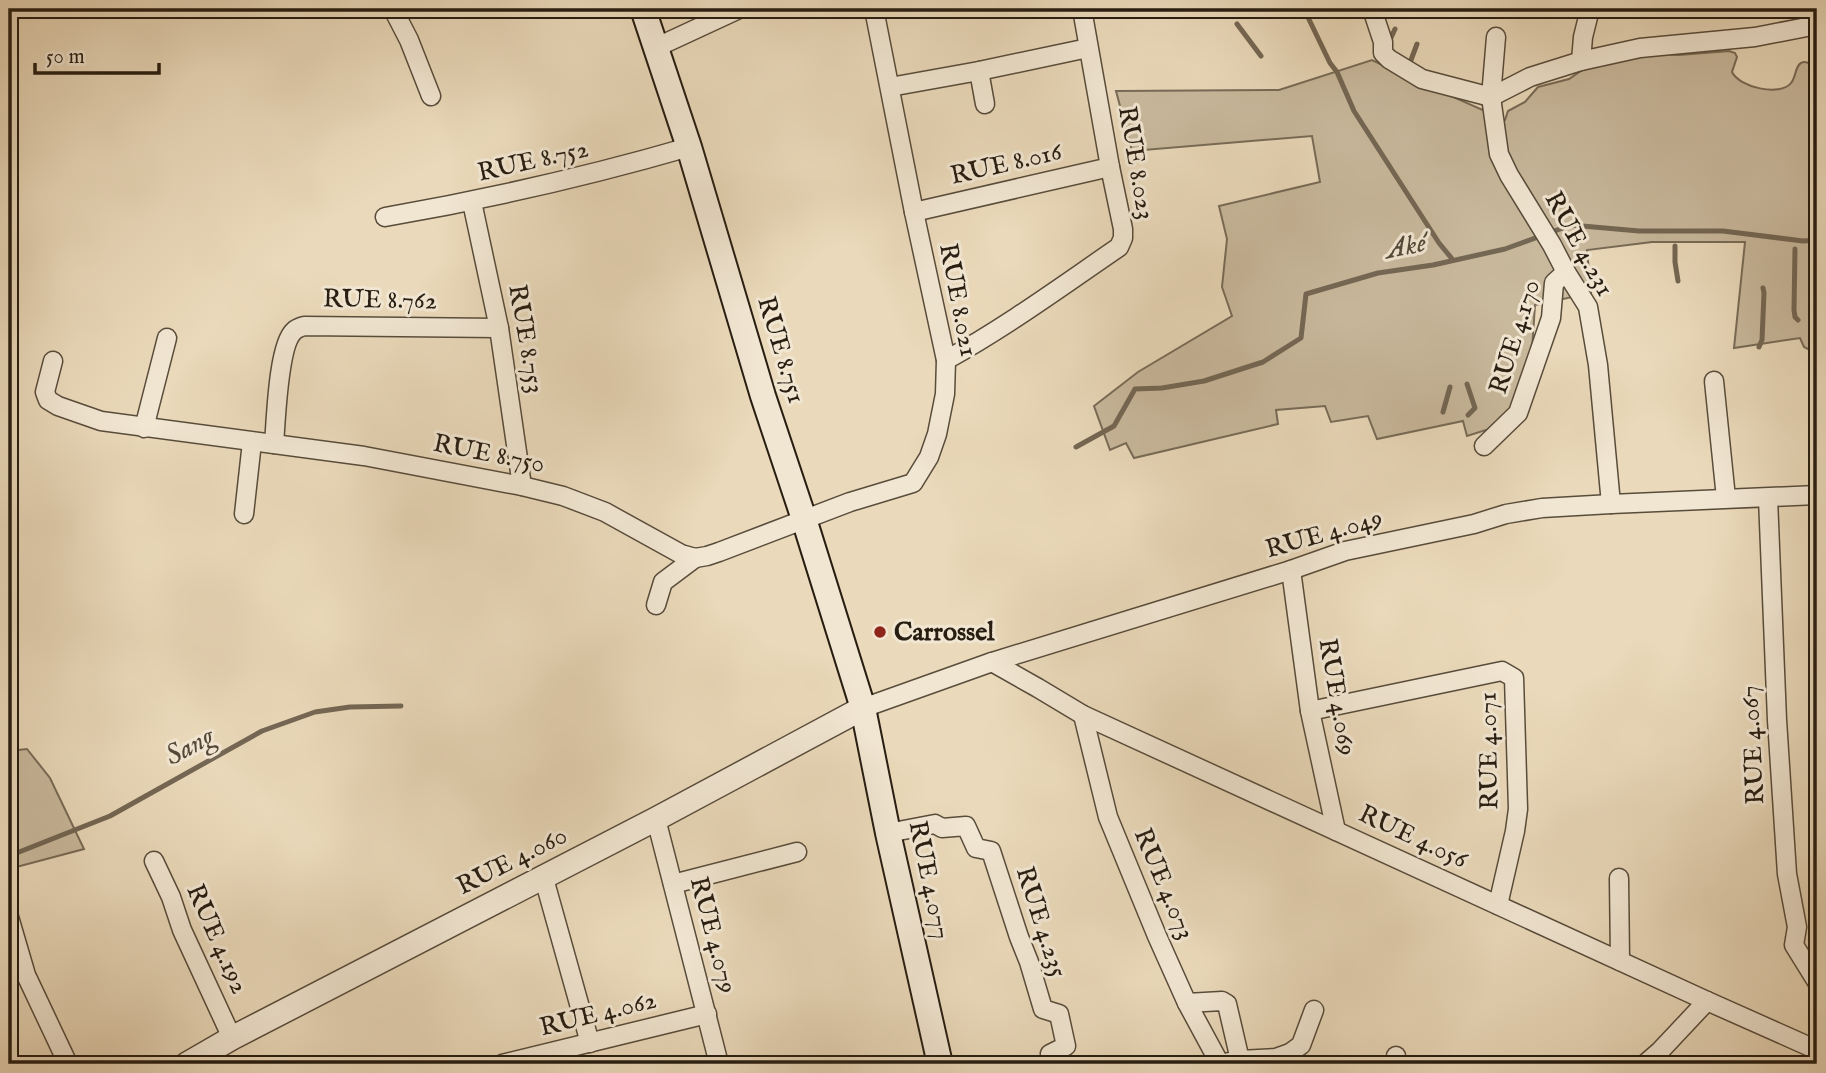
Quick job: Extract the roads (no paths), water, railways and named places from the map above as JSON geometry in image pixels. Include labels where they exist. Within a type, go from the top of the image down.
[{"type":"main road","name":"RUE 8.751","points":[[643,9],[690,146],[762,396],[863,708]]},
{"type":"main road","name":"RUE 4.077","points":[[863,708],[888,834],[940,1064]]},
{"type":"street","points":[[393,9],[409,40],[431,96]]},
{"type":"street","points":[[657,47],[739,9]]},
{"type":"street","name":"RUE 8.021","points":[[804,519],[850,502],[908,486],[917,479],[929,457],[942,414],[946,360],[874,9]]},
{"type":"street","name":"RUE 8.023","points":[[946,360],[977,343],[1119,247],[1123,238],[1082,9]]},
{"type":"street","points":[[1372,9],[1383,52],[1389,59],[1422,79],[1491,97],[1530,76],[1581,61],[1640,48],[1755,37],[1817,25]]},
{"type":"street","points":[[1581,61],[1583,37],[1590,9]]},
{"type":"street","name":"RUE 4.231","points":[[1496,37],[1491,97],[1499,154],[1588,307],[1598,365],[1611,504]]},
{"type":"street","points":[[890,87],[1088,48]]},
{"type":"street","points":[[979,71],[985,104]]},
{"type":"street","name":"RUE 8.752","points":[[385,217],[472,202],[607,170],[690,146]]},
{"type":"street","name":"RUE 8.016","points":[[914,212],[1110,167]]},
{"type":"street","name":"RUE 8.753","points":[[472,202],[499,328],[522,486]]},
{"type":"street","name":"RUE 4.170","points":[[1483,446],[1518,413],[1551,318],[1554,284],[1566,272]]},
{"type":"street","name":"RUE 8.762","points":[[274,444],[283,356],[288,339],[294,331],[304,326],[499,328]]},
{"type":"street","points":[[144,428],[167,338]]},
{"type":"street","name":"RUE 8.750","points":[[53,361],[45,391],[48,400],[101,421],[364,456],[522,486],[563,496],[598,509],[671,550],[695,558]]},
{"type":"street","points":[[1714,381],[1727,498]]},
{"type":"street","points":[[244,514],[252,442]]},
{"type":"street","name":"RUE 4.049","points":[[863,708],[992,662],[1345,551],[1474,524],[1506,514],[1542,508],[1817,495]]},
{"type":"street","name":"RUE 4.067","points":[[1768,498],[1787,874],[1797,927],[1794,945],[1817,982]]},
{"type":"street","points":[[656,605],[663,582],[695,558],[731,548],[804,519]]},
{"type":"street","name":"RUE 4.069","points":[[1291,570],[1310,711],[1336,831]]},
{"type":"street","name":"RUE 4.056","points":[[992,662],[1083,715],[1817,1050]]},
{"type":"street","name":"RUE 4.071","points":[[1310,711],[1502,671],[1514,678],[1518,809],[1498,905]]},
{"type":"street","name":"RUE 4.060","points":[[187,1064],[863,708]]},
{"type":"street","name":"RUE 4.073","points":[[1083,715],[1108,817],[1187,1003],[1220,1064]]},
{"type":"street","name":"RUE 4.079","points":[[656,819],[719,1064]]},
{"type":"street","name":"RUE 4.235","points":[[888,834],[935,824],[942,828],[966,826],[976,848],[991,851],[1043,1009],[1059,1014],[1066,1046],[1050,1054],[1053,1064]]},
{"type":"street","points":[[673,884],[797,852]]},
{"type":"street","name":"RUE 4.192","points":[[155,862],[182,930],[232,1038]]},
{"type":"street","points":[[543,876],[590,1042]]},
{"type":"street","points":[[1619,878],[1620,961]]},
{"type":"street","points":[[9,917],[26,975],[68,1064]]},
{"type":"street","points":[[1187,1003],[1222,1001],[1227,1004],[1240,1060]]},
{"type":"street","points":[[1644,1064],[1660,1051],[1707,1001]]},
{"type":"street","points":[[1220,1064],[1276,1058],[1290,1053],[1301,1045],[1314,1010]]},
{"type":"street","name":"RUE 4.062","points":[[502,1064],[707,1014]]},
{"type":"waterway","points":[[1304,9],[1354,111],[1439,243],[1453,260]]},
{"type":"waterway","points":[[1237,24],[1261,56]]},
{"type":"waterway","points":[[1389,42],[1395,29]]},
{"type":"waterway","points":[[1408,68],[1417,44]]},
{"type":"waterway","name":"Aké","points":[[1076,447],[1114,426],[1135,389],[1162,388],[1204,381],[1263,362],[1301,338],[1306,294],[1378,273],[1433,265],[1505,249],[1571,225],[1639,231],[1723,231],[1803,241],[1817,240]]},
{"type":"waterway","points":[[1675,246],[1678,281]]},
{"type":"waterway","points":[[1795,249],[1794,310],[1798,320]]},
{"type":"waterway","points":[[1759,347],[1762,340],[1763,288]]},
{"type":"waterway","points":[[1467,384],[1475,408],[1468,415]]},
{"type":"waterway","points":[[1443,412],[1450,387]]},
{"type":"waterway","name":"Sang","points":[[9,856],[110,816],[262,731],[315,712],[350,707],[401,706]]},
{"type":"place","name":"Carrossel","points":[[880,632]]}]
